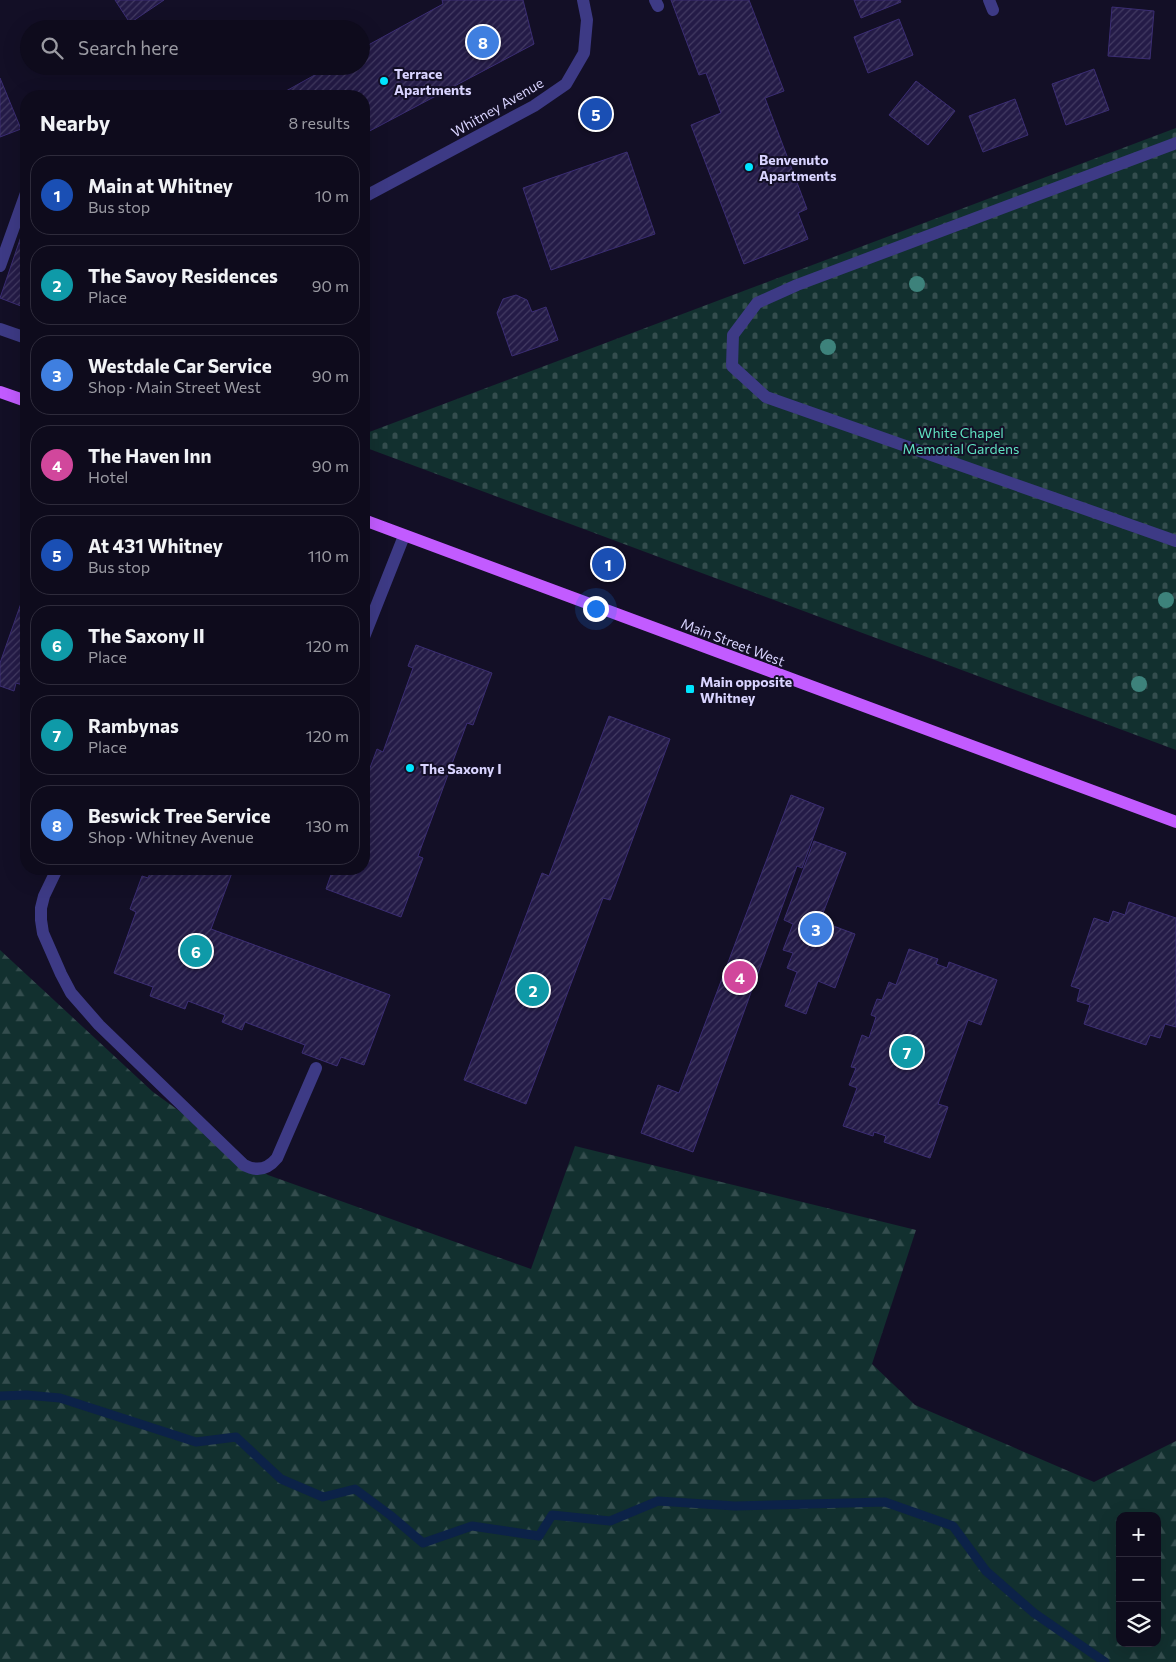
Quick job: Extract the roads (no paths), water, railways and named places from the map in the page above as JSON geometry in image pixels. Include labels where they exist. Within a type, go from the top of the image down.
[{"type":"main road","points":[[0,392],[20,398]]},
{"type":"main road","name":"Main Street West","points":[[370,522],[1176,822]]},
{"type":"street","name":"Whitney Avenue","points":[[370,194],[534,106],[566,84],[584,52],[587,20],[583,0]]},
{"type":"street","points":[[1176,143],[798,285],[757,304],[733,335],[732,366],[766,397],[1176,541]]},
{"type":"street","points":[[0,266],[20,210]]},
{"type":"street","points":[[0,329],[20,336]]},
{"type":"street","points":[[370,622],[404,536]]},
{"type":"street","points":[[54,875],[44,896],[41,920],[43,933],[71,992],[98,1025],[244,1165],[250,1169],[262,1169],[269,1166],[277,1158],[316,1068]]},
{"type":"waterway","points":[[0,1396],[26,1395],[60,1398],[196,1442],[236,1437],[281,1479],[323,1497],[355,1489],[423,1543],[472,1526],[539,1536],[552,1515],[610,1521],[658,1501],[735,1506],[885,1502],[953,1526],[986,1571],[1034,1613],[1105,1662]]},
{"type":"place","name":"Beswick Tree Service","points":[[483,42]]},
{"type":"place","name":"Terrace Apartments","points":[[384,81]]},
{"type":"place","name":"At 431 Whitney","points":[[596,114]]},
{"type":"place","name":"Benvenuto Apartments","points":[[749,167]]},
{"type":"place","name":"Main at Whitney","points":[[608,564]]},
{"type":"place","name":"Main opposite Whitney","points":[[690,689]]},
{"type":"place","name":"The Saxony I","points":[[410,768]]},
{"type":"place","name":"Westdale Car Service","points":[[816,929]]},
{"type":"place","name":"The Saxony II","points":[[196,951]]},
{"type":"place","name":"The Haven Inn","points":[[740,977]]},
{"type":"place","name":"The Savoy Residences","points":[[533,990]]},
{"type":"place","name":"Rambynas","points":[[907,1052]]},
{"type":"park label","name":"White Chapel Memorial Gardens","points":[[961,440]]}]
